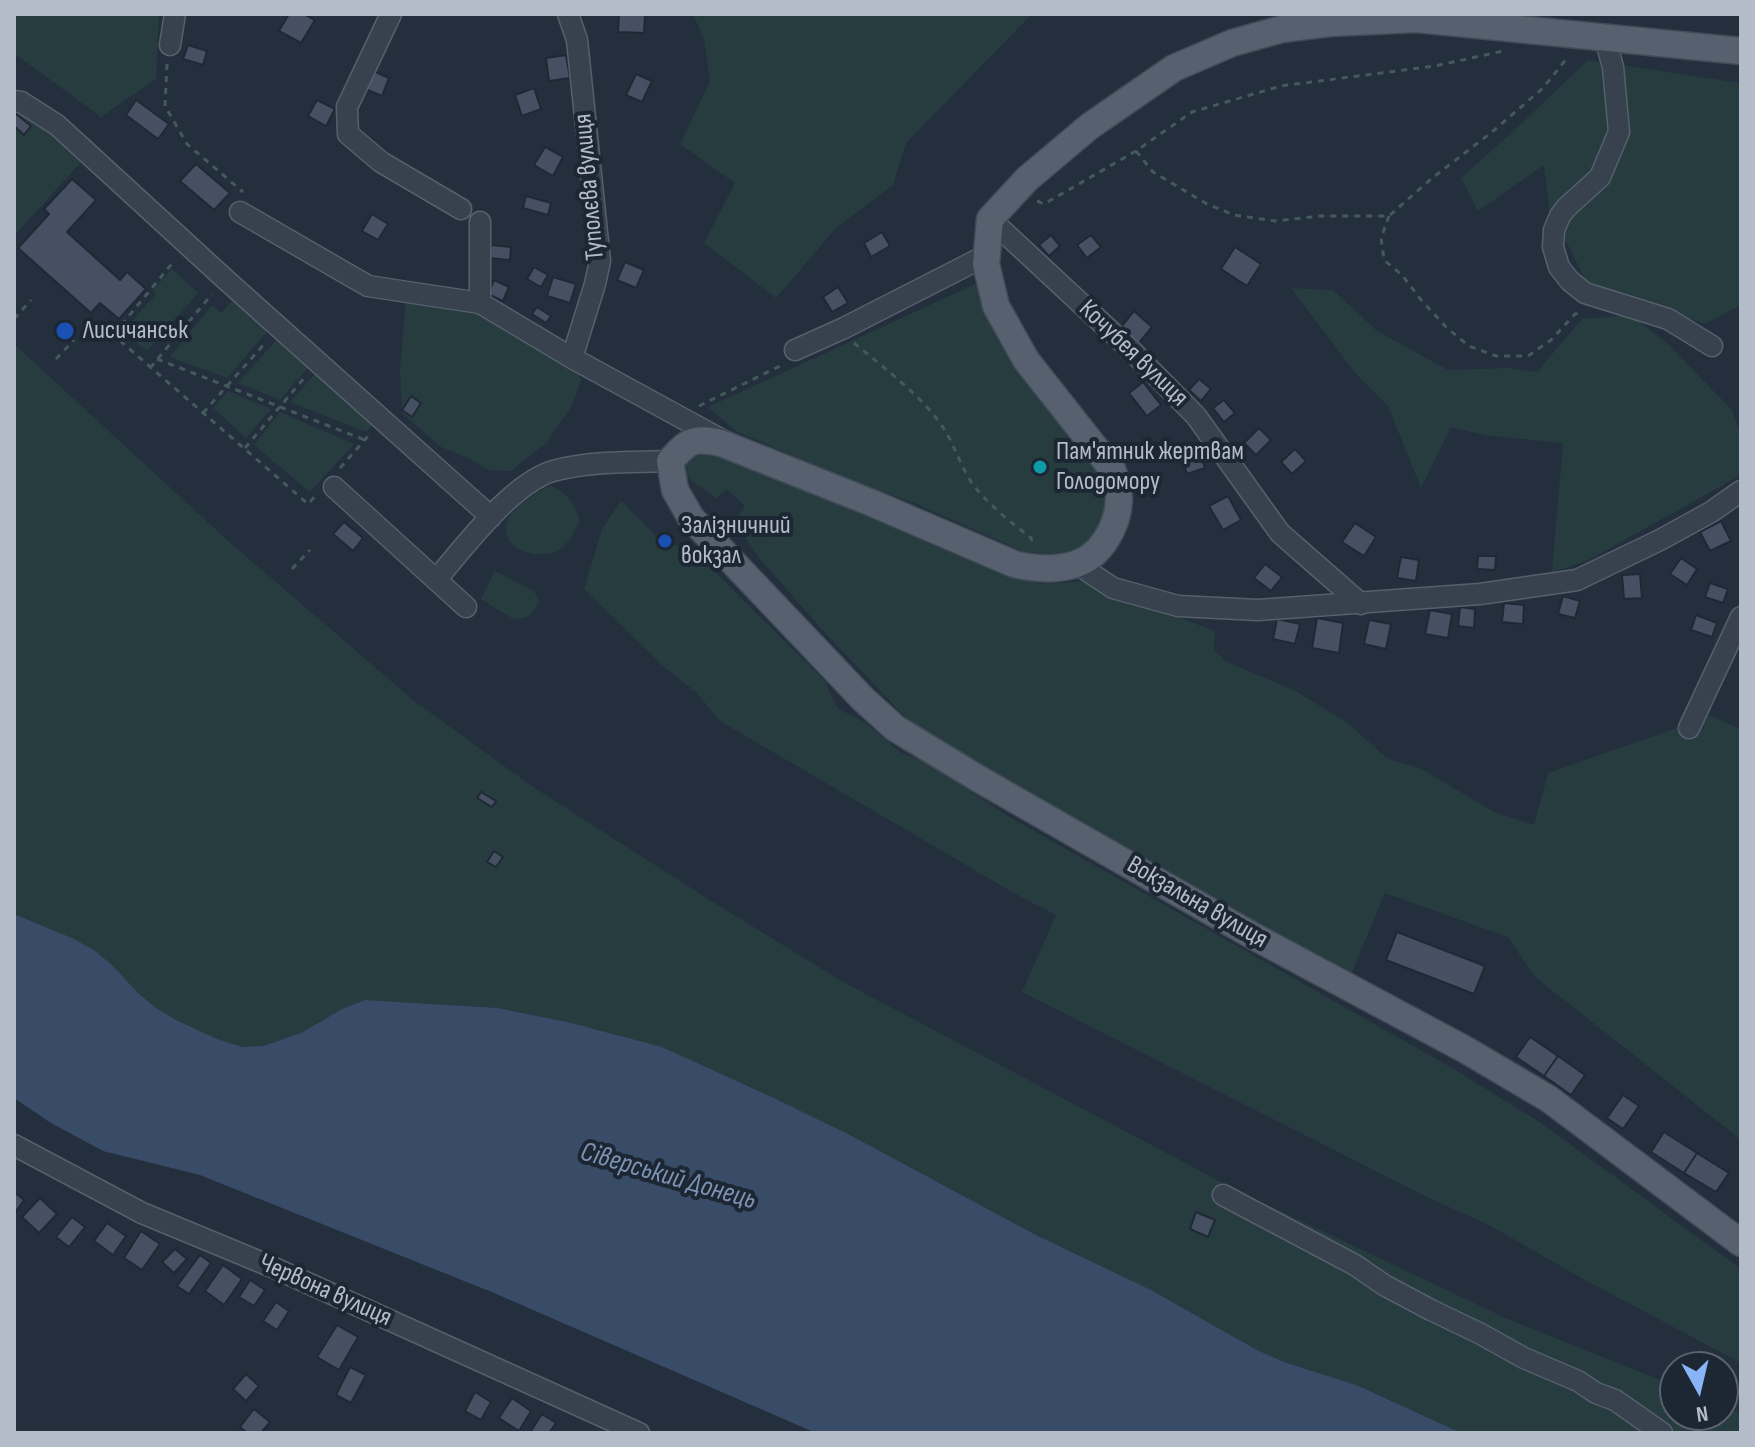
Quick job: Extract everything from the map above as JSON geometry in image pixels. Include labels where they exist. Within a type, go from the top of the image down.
[{"type":"main road","points":[[670,461],[685,444],[703,439],[721,443],[1014,564],[1041,569],[1077,564],[1091,557],[1112,529],[1118,510],[1117,483],[1112,469],[1026,360],[996,306],[986,264],[990,219],[1027,179],[1090,126],[1174,68],[1232,43],[1282,29],[1330,23],[1417,17],[1741,51]]},
{"type":"main road","name":"Вокзальна вулиця","points":[[670,461],[675,490],[691,518],[863,699],[895,728],[1255,937],[1466,1050],[1549,1099],[1741,1243]]},
{"type":"street","points":[[170,45],[175,14]]},
{"type":"street","points":[[391,14],[347,107],[348,134],[381,162],[461,209]]},
{"type":"street","name":"Туполєва вулиця","points":[[568,14],[577,40],[600,261],[572,358]]},
{"type":"street","points":[[1596,37],[1613,67],[1619,132],[1600,177],[1560,216],[1554,230],[1553,247],[1559,267],[1585,293],[1652,312],[1712,346]]},
{"type":"street","points":[[14,101],[21,102],[57,125],[491,517]]},
{"type":"street","points":[[240,212],[368,286],[480,303],[572,358],[745,452]]},
{"type":"street","name":"Кочубея вулиця","points":[[990,219],[1132,351],[1196,416],[1280,533],[1361,604]]},
{"type":"street","points":[[480,222],[480,303]]},
{"type":"street","points":[[792,356],[987,255]]},
{"type":"street","points":[[436,580],[518,490],[551,471],[605,463],[670,461]]},
{"type":"street","points":[[329,484],[466,607]]},
{"type":"street","points":[[1077,564],[1113,588],[1178,606],[1258,610],[1480,594],[1577,580],[1660,540],[1711,512],[1741,491]]},
{"type":"street","points":[[1689,728],[1741,617]]},
{"type":"street","name":"Червона вулиця","points":[[14,1145],[142,1213],[270,1266],[639,1433]]},
{"type":"street","points":[[1223,1195],[1355,1265],[1384,1285],[1431,1310],[1615,1400],[1662,1433]]},
{"type":"path","points":[[1586,310],[1575,314],[1551,340],[1528,356],[1496,356],[1469,346],[1447,328],[1402,275],[1384,260],[1381,238],[1389,216],[1543,88],[1596,37]]},
{"type":"path","points":[[170,45],[165,106],[187,144],[243,191],[240,212]]},
{"type":"path","points":[[1044,204],[1136,151],[1192,112],[1281,86],[1435,66],[1506,51]]},
{"type":"path","points":[[1136,151],[1153,172],[1207,204],[1234,215],[1275,221],[1321,216],[1389,216]]},
{"type":"path","points":[[113,335],[188,244]]},
{"type":"path","points":[[150,368],[225,279]]},
{"type":"path","points":[[14,319],[31,300]]},
{"type":"path","points":[[102,325],[308,504],[383,420]]},
{"type":"path","points":[[203,413],[279,327]]},
{"type":"path","points":[[839,330],[894,375],[940,423],[973,485],[1031,538],[1041,569]]},
{"type":"path","points":[[56,359],[74,340]]},
{"type":"path","points":[[678,416],[792,356]]},
{"type":"path","points":[[157,359],[365,440]]},
{"type":"path","points":[[244,449],[318,362]]},
{"type":"path","points":[[292,569],[310,550]]},
{"type":"green space","points":[[14,14],[158,14],[156,79],[101,117],[14,53]]},
{"type":"green space","points":[[693,14],[1032,14],[906,143],[893,185],[836,228],[776,298],[704,243],[735,183],[680,144],[710,81],[704,39]]},
{"type":"green space","points":[[1588,60],[1741,83],[1741,305],[1705,324],[1587,283],[1549,208],[1544,165],[1478,211],[1461,178]]},
{"type":"green space","points":[[14,108],[40,121],[83,160],[14,236]]},
{"type":"green space","points":[[172,269],[198,293],[147,351],[123,331],[156,294],[153,290]]},
{"type":"green space","points":[[982,281],[1104,475],[1110,500],[1100,528],[1076,553],[1052,555],[1022,551],[914,503],[849,480],[736,431],[708,407]]},
{"type":"green space","points":[[1291,288],[1333,290],[1377,331],[1448,370],[1507,368],[1537,372],[1582,319],[1631,315],[1667,343],[1732,410],[1741,435],[1741,475],[1587,561],[1552,572],[1563,443],[1484,435],[1451,427],[1421,488],[1388,406],[1356,374]]},
{"type":"green space","points":[[406,296],[457,311],[480,309],[577,370],[581,381],[571,407],[547,442],[511,471],[489,470],[441,447],[402,413],[400,370]]},
{"type":"green space","points":[[236,297],[271,327],[227,378],[170,357],[212,305],[221,313]]},
{"type":"green space","points":[[282,334],[312,363],[280,400],[238,383]]},
{"type":"green space","points":[[14,344],[226,539],[413,700],[530,785],[716,904],[845,983],[1242,1193],[1510,1320],[1659,1380],[1659,1431],[1739,1431],[1739,1412],[1741,1433],[1461,1433],[1359,1386],[1257,1350],[1151,1290],[1036,1235],[852,1136],[662,1047],[498,1008],[365,1000],[342,1009],[301,1033],[263,1046],[243,1047],[176,1020],[138,993],[94,950],[14,914]]},
{"type":"green space","points":[[320,368],[378,419],[366,432],[290,402]]},
{"type":"green space","points":[[228,391],[271,409],[246,438],[213,408]]},
{"type":"green space","points":[[280,412],[354,444],[310,492],[254,445]]},
{"type":"green space","points":[[707,449],[1017,577],[1040,584],[1083,581],[1215,631],[1214,650],[1227,662],[1296,691],[1349,724],[1388,759],[1420,768],[1494,812],[1534,825],[1548,773],[1680,727],[1695,738],[1703,713],[1741,729],[1741,1140],[1534,976],[1508,937],[1385,893],[1349,979],[946,749],[906,718],[759,558],[735,522],[745,506],[727,489],[716,498],[690,480],[684,471],[687,462],[694,454]]},
{"type":"green space","points":[[551,486],[570,500],[580,521],[569,541],[558,550],[540,554],[521,550],[508,538],[509,517],[530,497]]},
{"type":"green space","points":[[621,501],[655,534],[657,544],[681,546],[688,555],[705,562],[826,682],[839,709],[866,723],[900,752],[925,762],[1008,816],[1452,1068],[1541,1123],[1741,1269],[1741,1363],[1739,1351],[1718,1351],[1489,1225],[1429,1198],[1022,992],[1056,915],[720,721],[697,693],[665,668],[584,589],[602,529]]},
{"type":"green space","points":[[495,571],[534,591],[539,602],[532,613],[515,620],[481,599]]},
{"type":"water","name":"Сіверський Донець","points":[[14,914],[94,950],[138,993],[176,1020],[243,1047],[263,1046],[301,1033],[342,1009],[365,1000],[498,1008],[662,1047],[852,1136],[1036,1235],[1151,1290],[1257,1350],[1359,1386],[1461,1433],[816,1433],[494,1293],[200,1175],[103,1151],[51,1123],[14,1098]]},
{"type":"building","points":[[289,14],[304,14],[315,20],[301,43],[279,31]]},
{"type":"building","points":[[619,14],[645,14],[644,33],[618,32]]},
{"type":"building","points":[[188,45],[207,51],[203,65],[183,59]]},
{"type":"building","points":[[566,55],[570,78],[549,81],[546,58]]},
{"type":"building","points":[[369,69],[389,78],[382,96],[361,87]]},
{"type":"building","points":[[636,74],[652,81],[642,102],[626,95]]},
{"type":"building","points":[[534,88],[541,109],[522,116],[515,95]]},
{"type":"building","points":[[136,100],[169,124],[158,139],[126,115]]},
{"type":"building","points":[[317,100],[335,109],[326,126],[308,116]]},
{"type":"building","points":[[16,114],[31,126],[24,135],[14,126]]},
{"type":"building","points":[[545,147],[563,157],[553,176],[534,165]]},
{"type":"building","points":[[196,164],[230,193],[214,210],[180,181]]},
{"type":"building","points":[[72,179],[96,200],[67,232],[120,280],[127,272],[146,289],[119,319],[100,303],[91,313],[18,248],[49,214],[44,209]]},
{"type":"building","points":[[526,196],[551,203],[548,215],[523,208]]},
{"type":"building","points":[[372,214],[388,224],[378,240],[362,231]]},
{"type":"building","points":[[882,232],[890,246],[871,257],[864,243]]},
{"type":"building","points":[[1051,235],[1060,246],[1049,256],[1039,245]]},
{"type":"building","points":[[1091,235],[1101,247],[1087,258],[1077,245]]},
{"type":"building","points":[[491,245],[511,247],[510,260],[489,258]]},
{"type":"building","points":[[1235,247],[1261,264],[1247,286],[1221,269]]},
{"type":"building","points":[[625,262],[644,270],[636,288],[617,280]]},
{"type":"building","points":[[534,267],[548,275],[541,287],[527,279]]},
{"type":"building","points":[[553,277],[576,284],[570,303],[547,296]]},
{"type":"building","points":[[494,280],[509,287],[503,301],[488,294]]},
{"type":"building","points":[[838,287],[848,303],[832,312],[823,297]]},
{"type":"building","points":[[537,307],[551,316],[546,323],[532,314]]},
{"type":"building","points":[[1134,311],[1152,327],[1139,343],[1121,327]]},
{"type":"building","points":[[1199,379],[1211,389],[1201,401],[1189,390]]},
{"type":"building","points":[[1143,382],[1161,405],[1147,416],[1129,393]]},
{"type":"building","points":[[411,396],[421,403],[412,417],[402,410]]},
{"type":"building","points":[[1224,400],[1235,413],[1224,422],[1213,408]]},
{"type":"building","points":[[1259,428],[1271,440],[1256,455],[1244,443]]},
{"type":"building","points":[[1198,447],[1205,468],[1187,474],[1180,453]]},
{"type":"building","points":[[1295,449],[1306,461],[1292,474],[1281,462]]},
{"type":"building","points":[[1228,496],[1241,520],[1223,530],[1209,506]]},
{"type":"building","points":[[1721,521],[1731,541],[1710,551],[1700,532]]},
{"type":"building","points":[[344,522],[363,538],[353,551],[333,534]]},
{"type":"building","points":[[1355,523],[1376,537],[1364,556],[1342,542]]},
{"type":"building","points":[[1478,556],[1496,556],[1495,570],[1477,569]]},
{"type":"building","points":[[1401,557],[1419,560],[1416,581],[1397,578]]},
{"type":"building","points":[[1681,558],[1697,569],[1687,585],[1670,574]]},
{"type":"building","points":[[1265,564],[1282,577],[1271,591],[1254,578]]},
{"type":"building","points":[[1640,574],[1642,598],[1624,599],[1622,575]]},
{"type":"building","points":[[1710,583],[1728,589],[1723,603],[1705,597]]},
{"type":"building","points":[[1563,596],[1580,601],[1575,618],[1558,614]]},
{"type":"building","points":[[1504,603],[1524,605],[1523,624],[1502,622]]},
{"type":"building","points":[[1460,607],[1475,609],[1474,628],[1458,626]]},
{"type":"building","points":[[1430,610],[1452,614],[1448,638],[1425,634]]},
{"type":"building","points":[[1696,615],[1717,623],[1712,637],[1691,630]]},
{"type":"building","points":[[1317,618],[1343,623],[1339,653],[1312,648]]},
{"type":"building","points":[[1277,619],[1300,624],[1295,644],[1273,639]]},
{"type":"building","points":[[1369,620],[1391,624],[1386,649],[1364,644]]},
{"type":"building","points":[[481,792],[496,801],[492,807],[477,798]]},
{"type":"building","points":[[494,851],[503,857],[496,867],[487,862]]},
{"type":"building","points":[[1397,932],[1485,966],[1474,994],[1386,960]]},
{"type":"building","points":[[1530,1037],[1558,1056],[1544,1076],[1516,1057]]},
{"type":"building","points":[[1558,1056],[1585,1075],[1571,1095],[1544,1076]]},
{"type":"building","points":[[1623,1095],[1639,1106],[1623,1129],[1607,1118]]},
{"type":"building","points":[[1664,1132],[1697,1153],[1684,1173],[1651,1152]]},
{"type":"building","points":[[1697,1153],[1729,1173],[1716,1192],[1684,1173]]},
{"type":"building","points":[[14,1192],[24,1200],[14,1214]]},
{"type":"building","points":[[40,1198],[57,1214],[39,1233],[22,1217]]},
{"type":"building","points":[[1196,1212],[1215,1220],[1208,1237],[1190,1229]]},
{"type":"building","points":[[72,1217],[85,1227],[69,1247],[56,1237]]},
{"type":"building","points":[[107,1223],[126,1236],[113,1255],[94,1241]]},
{"type":"building","points":[[141,1231],[160,1244],[142,1270],[124,1258]]},
{"type":"building","points":[[175,1249],[187,1259],[174,1273],[162,1262]]},
{"type":"building","points":[[200,1255],[211,1263],[189,1294],[177,1286]]},
{"type":"building","points":[[223,1265],[242,1279],[224,1305],[205,1291]]},
{"type":"building","points":[[250,1280],[265,1290],[254,1306],[239,1297]]},
{"type":"building","points":[[276,1302],[289,1311],[277,1330],[263,1321]]},
{"type":"building","points":[[337,1325],[358,1337],[339,1370],[317,1357]]},
{"type":"building","points":[[350,1367],[366,1375],[351,1403],[336,1395]]},
{"type":"building","points":[[246,1374],[259,1386],[246,1401],[233,1389]]},
{"type":"building","points":[[475,1392],[491,1402],[481,1420],[465,1411]]},
{"type":"building","points":[[512,1398],[531,1411],[519,1431],[499,1418]]},
{"type":"building","points":[[254,1409],[270,1422],[261,1433],[247,1433],[240,1427]]},
{"type":"building","points":[[542,1414],[556,1423],[549,1433],[534,1433],[531,1431]]},
{"type":"place","name":"Лисичанськ","points":[[65,331]]},
{"type":"place","name":"Пам'ятник жертвам Голодомору","points":[[1040,467]]},
{"type":"place","name":"Залізничний вокзал","points":[[665,541]]}]
